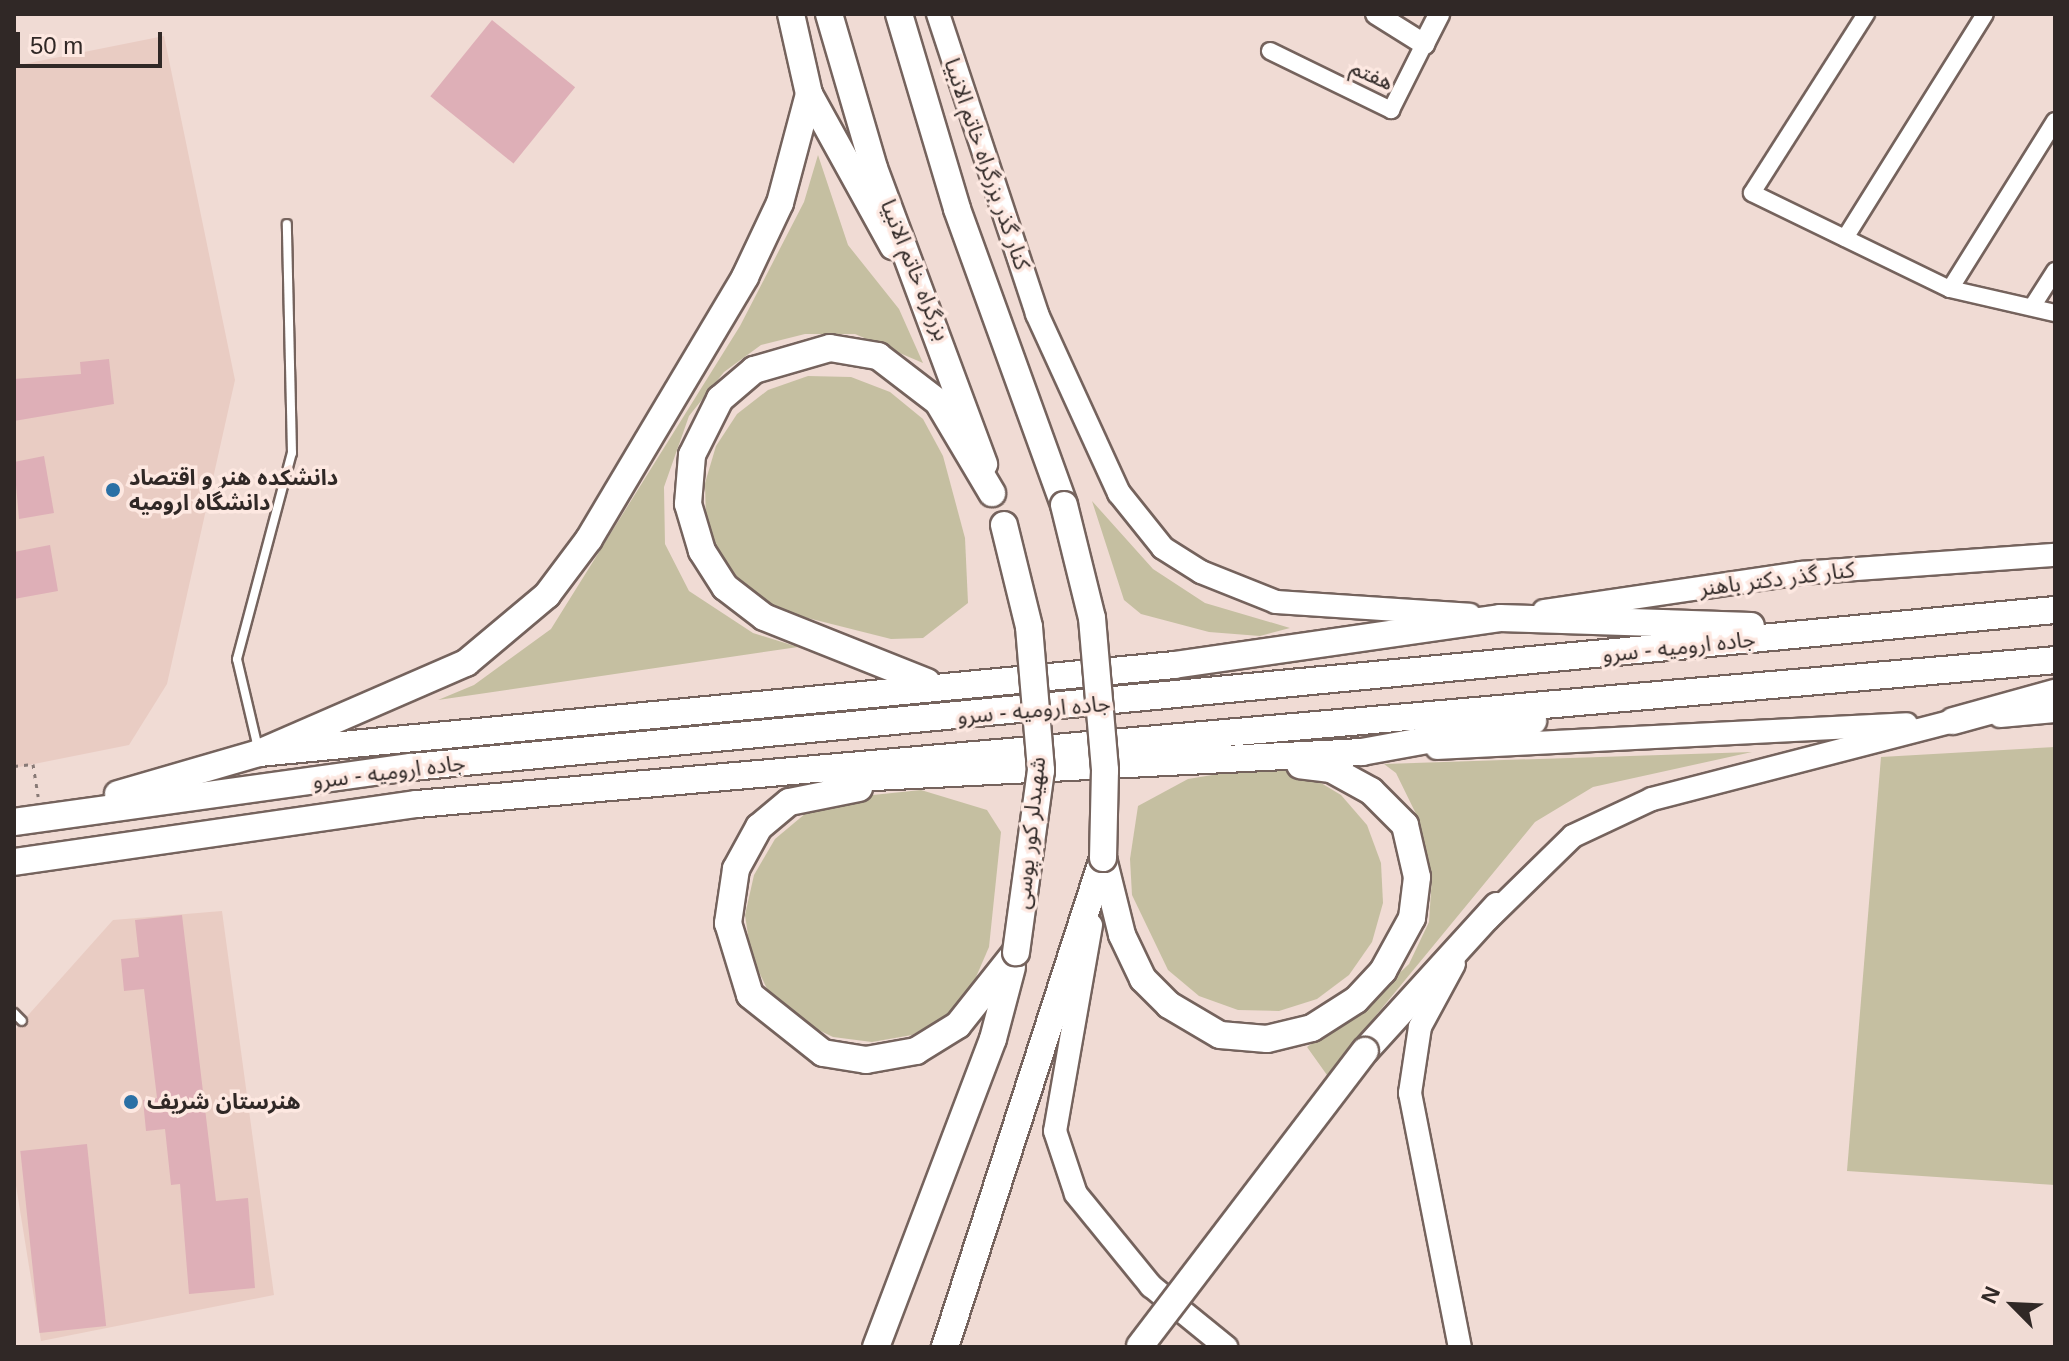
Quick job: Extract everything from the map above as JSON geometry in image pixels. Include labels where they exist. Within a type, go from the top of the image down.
[{"type":"highway","points":[[791,14],[809,94],[856,189],[930,304]]},
{"type":"highway","name":"بزرگراه خاتم الانبیا","points":[[829,14],[874,168],[930,304],[1004,525]]},
{"type":"highway","points":[[899,14],[957,209],[1064,505],[1092,618],[1105,770],[1103,858],[1122,935],[1143,979],[1196,1023],[1220,1035],[1267,1039],[1312,1028],[1356,1000],[1383,971],[1412,918],[1417,877],[1405,825],[1371,791],[1331,769],[1221,757]]},
{"type":"highway","points":[[42,817],[259,753],[466,663],[547,595],[589,539],[745,277],[780,203],[809,94]]},
{"type":"highway","points":[[934,685],[764,617],[725,587],[702,551],[688,504],[692,455],[720,399],[754,370],[830,348],[878,356],[938,402],[992,493]]},
{"type":"highway","name":"شهیدلر کور پوسی","points":[[876,1347],[993,1039],[1016,952],[1041,770],[1029,627],[1004,525]]},
{"type":"highway","name":"جاده ارومیه - سرو","points":[[14,822],[427,766],[2055,610]]},
{"type":"highway","points":[[259,753],[934,685],[1174,665],[1500,618],[1850,630]]},
{"type":"highway","name":"جاده ارومیه - سرو","points":[[14,862],[417,804],[2055,660]]},
{"type":"highway","points":[[704,777],[900,780],[1221,757],[1362,752],[1705,690]]},
{"type":"highway","points":[[1953,721],[2055,693]]},
{"type":"highway","points":[[900,780],[789,802],[759,827],[736,869],[728,923],[750,995],[823,1053],[866,1060],[916,1051],[958,1025],[1016,952]]},
{"type":"highway","points":[[945,1347],[1103,858]]},
{"type":"highway","points":[[1139,1346],[1365,1051],[1497,906]]},
{"type":"main road","name":"کنار گذر بزرگراه خاتم الانبیا","points":[[938,14],[1037,314],[1119,493],[1163,548],[1188,564],[1276,602],[1500,618]]},
{"type":"main road","name":"کنار گذر دکتر باهنر","points":[[1500,618],[1801,573],[2055,555]]},
{"type":"main road","points":[[1362,752],[1953,721],[2055,711]]},
{"type":"main road","points":[[1460,1347],[1410,1093],[1420,1027],[1447,972],[1497,906],[1573,836],[1652,799],[1953,721]]},
{"type":"main road","points":[[1103,858],[1055,1131],[1076,1194],[1151,1286],[1226,1347]]},
{"type":"street","points":[[1376,14],[1424,44],[1439,14]]},
{"type":"street","points":[[1866,14],[1752,193],[1950,289],[2055,313]]},
{"type":"street","points":[[1845,238],[1985,14]]},
{"type":"street","name":"هفتم","points":[[1270,51],[1391,110],[1424,44]]},
{"type":"street","points":[[1950,289],[2055,121]]},
{"type":"street","points":[[2032,307],[2055,271]]},
{"type":"lane","points":[[259,753],[237,659],[292,453],[287,224]]},
{"type":"lane","points":[[14,1013],[22,1021]]},
{"type":"path","points":[[14,766],[33,764],[42,817]]},
{"type":"shaded area","name":"دانشکده هنر و اقتصاد دانشگاه ارومیه","points":[[164,36],[235,380],[167,684],[129,745],[14,768],[14,66]]},
{"type":"shaded area","points":[[818,155],[848,245],[899,309],[923,363],[855,334],[805,334],[761,345],[724,372],[689,416],[664,487],[665,544],[689,591],[753,633],[798,647],[438,700],[474,685],[551,629],[740,326],[804,202]]},
{"type":"shaded area","points":[[808,376],[851,377],[890,392],[923,419],[943,456],[965,538],[968,603],[923,638],[891,639],[776,610],[744,588],[720,558],[706,522],[705,483],[716,446],[737,414],[768,390]]},
{"type":"shaded area","points":[[1092,501],[1153,569],[1205,603],[1290,628],[1260,636],[1209,632],[1141,614],[1124,600]]},
{"type":"shaded area","points":[[2055,747],[2055,1185],[1847,1171],[1881,757]]},
{"type":"shaded area","points":[[1752,752],[1593,787],[1535,822],[1327,1075],[1307,1047],[1363,1008],[1409,964],[1429,922],[1432,876],[1419,820],[1396,773],[1384,764]]},
{"type":"shaded area","points":[[1267,766],[1306,774],[1341,795],[1367,825],[1381,863],[1383,903],[1372,942],[1349,975],[1317,999],[1279,1011],[1238,1010],[1199,996],[1168,970],[1132,895],[1130,859],[1138,806],[1188,779]]},
{"type":"shaded area","points":[[921,790],[987,810],[1001,832],[989,947],[973,984],[947,1015],[912,1035],[872,1042],[833,1037],[796,1019],[768,991],[751,955],[745,915],[754,875],[775,839],[806,813],[844,798]]},
{"type":"shaded area","name":"هنرستان شریف","points":[[222,911],[274,1295],[41,1341],[14,1173],[14,1031],[113,920]]},
{"type":"building","points":[[492,20],[575,87],[513,163],[430,96]]},
{"type":"building","points":[[109,359],[114,404],[14,421],[14,379],[81,374],[80,362]]},
{"type":"building","points":[[44,456],[54,513],[19,519],[14,462]]},
{"type":"building","points":[[50,545],[58,591],[14,599],[14,552]]},
{"type":"building","points":[[182,915],[216,1201],[248,1198],[255,1288],[189,1294],[180,1184],[171,1185],[165,1129],[146,1131],[143,1100],[157,1098],[144,989],[124,991],[121,959],[139,957],[135,920]]},
{"type":"building","points":[[87,1144],[106,1326],[39,1333],[20,1151]]},
{"type":"place","name":"دانشکده هنر و اقتصاد دانشگاه ارومیه","points":[[113,490]]},
{"type":"place","name":"هنرستان شریف","points":[[131,1102]]}]
